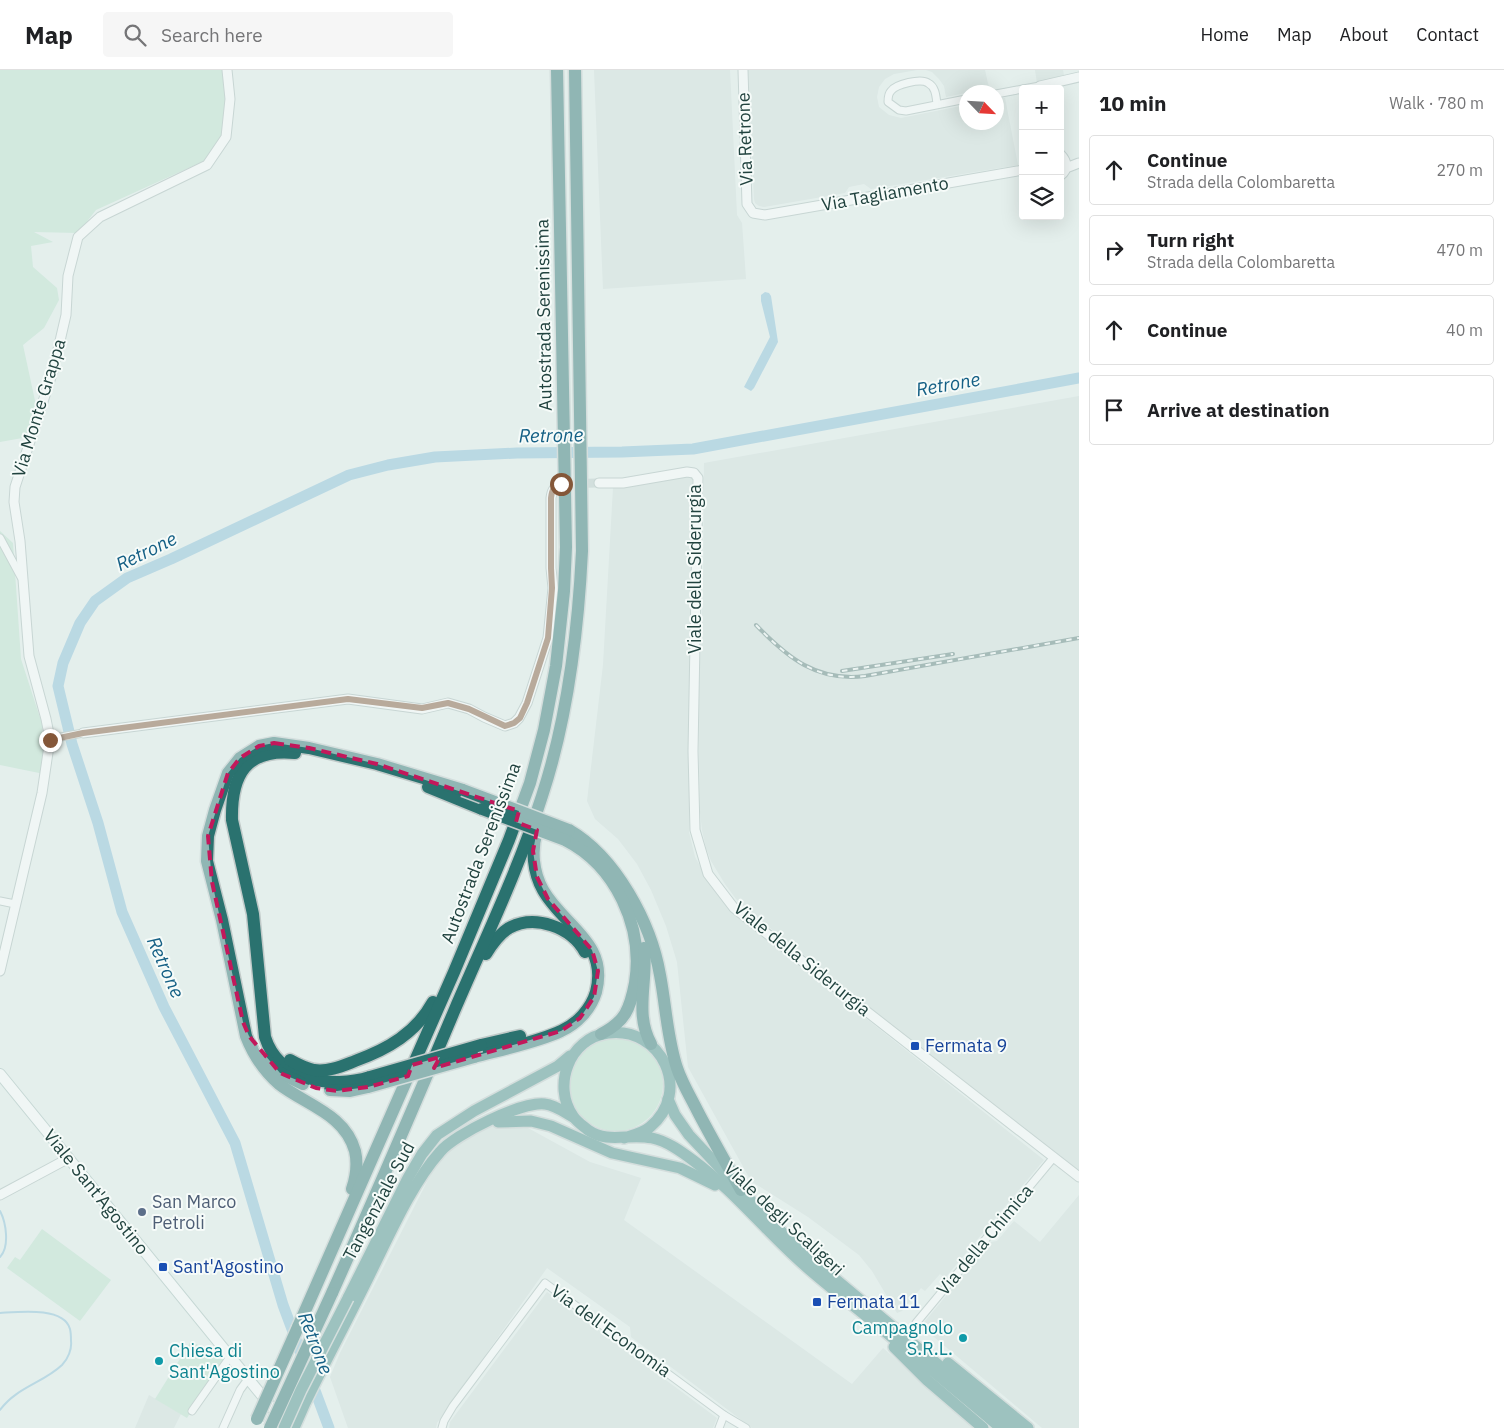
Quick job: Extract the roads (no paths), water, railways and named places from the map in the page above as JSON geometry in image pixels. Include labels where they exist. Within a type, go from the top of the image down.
[{"type":"highway","name":"Autostrada Serenissima","points":[[255,1424],[317,1286],[504,852],[530,783],[538,754],[555,673],[565,574],[557,70]]},
{"type":"highway","name":"Autostrada Serenissima","points":[[270,1428],[332,1293],[522,853],[552,761],[572,676],[580,580],[581,467],[575,70]]},
{"type":"highway","points":[[572,676],[570,706],[563,740],[534,839],[534,861],[537,877],[546,895],[581,933],[592,950],[598,971],[596,992],[585,1012],[568,1028],[548,1036],[474,1057],[369,1082],[331,1082],[305,1077],[288,1067],[280,1061],[268,1046],[263,1022],[253,914],[232,820],[234,787],[239,776],[248,765],[262,756],[278,752],[319,757],[413,781],[482,809],[567,835],[611,880],[627,910],[634,934],[636,964],[629,1008],[615,1026],[601,1034]]},
{"type":"highway","points":[[298,1327],[353,1187],[356,1172],[356,1156],[351,1139],[340,1124],[288,1090],[265,1070],[251,1048],[242,1022],[222,920],[208,861],[208,836],[214,810],[228,774],[240,758],[259,746],[274,743],[309,748],[377,764],[463,790],[592,846],[607,860],[633,902],[657,961],[670,1039],[678,1071],[738,1194]]},
{"type":"highway","points":[[261,1000],[266,1024],[275,1043],[290,1060],[314,1070],[332,1069],[373,1054],[395,1043],[416,1026],[430,1008],[472,914],[504,852]]},
{"type":"highway","points":[[633,902],[643,937],[645,965],[642,1021],[651,1044]]},
{"type":"highway","points":[[242,1022],[264,1057],[280,1073],[306,1085],[327,1090],[350,1091],[369,1082],[481,1045],[555,1025],[571,1015],[587,994],[590,979],[586,955],[574,938],[551,925],[535,922],[515,925],[497,938],[480,964],[445,1047],[402,1133]]},
{"type":"highway","name":"Viale degli Scaligeri","points":[[624,1138],[640,1133],[651,1126],[658,1118],[668,1099],[670,1088],[668,1070],[664,1061],[651,1044],[641,1038],[627,1033],[601,1034],[593,1038],[574,1054],[566,1068],[563,1082],[565,1099],[574,1118],[594,1134],[607,1138],[624,1138],[650,1137],[663,1141],[694,1161],[767,1218],[800,1250],[833,1276],[968,1394],[1001,1428]]},
{"type":"highway","name":"Tangenziale Sud","points":[[294,1428],[408,1178],[422,1154],[437,1135],[454,1123],[558,1066],[574,1054]]},
{"type":"highway","name":"Viale degli Scaligeri","points":[[668,1099],[674,1115],[762,1226],[803,1264],[844,1297],[1014,1428]]},
{"type":"highway","name":"Tangenziale Sud","points":[[284,1428],[301,1390],[392,1229],[428,1167],[451,1140],[481,1124],[533,1104],[546,1104],[560,1109],[574,1118]]},
{"type":"highway","points":[[481,1124],[510,1120],[531,1121],[551,1126],[612,1153],[680,1168],[738,1194]]},
{"type":"highway","points":[[833,1276],[911,1333],[1028,1428]]},
{"type":"highway","points":[[844,1297],[927,1380],[982,1428]]},
{"type":"main road","name":"Viale Sant'Agostino","points":[[0,1074],[288,1428]]},
{"type":"street","name":"Via Monte Grappa","points":[[0,972],[54,738],[46,719],[29,656],[14,502],[15,488],[54,371],[66,315],[68,276],[78,236],[100,217],[207,165],[226,137],[230,99],[227,70]]},
{"type":"street","name":"Via Retrone","points":[[744,70],[747,204],[749,208]]},
{"type":"street","points":[[1049,85],[1079,77]]},
{"type":"street","points":[[937,104],[935,90],[929,83],[922,80],[898,86],[892,89],[888,96],[888,102],[899,110],[906,111],[959,100]]},
{"type":"street","points":[[1004,93],[1019,90]]},
{"type":"street","points":[[1064,160],[1079,161]]},
{"type":"street","name":"Via Tagliamento","points":[[749,208],[752,213],[765,215],[1019,171]]},
{"type":"street","name":"Viale della Siderurgia","points":[[599,483],[623,483],[687,472],[694,473],[698,478],[693,752],[695,830],[708,874],[734,908],[1079,1177]]},
{"type":"street","points":[[54,738],[348,699],[422,708],[448,703],[469,709],[505,726],[514,723],[520,718],[527,703],[548,638],[552,588],[551,498],[552,491],[561,484]]},
{"type":"street","points":[[0,538],[23,581]]},
{"type":"street","points":[[0,901],[15,904]]},
{"type":"street","name":"Via della Chimica","points":[[916,1323],[1054,1157]]},
{"type":"street","points":[[0,1195],[69,1158]]},
{"type":"street","name":"Via dell'Economia","points":[[442,1428],[453,1406],[545,1283],[724,1415],[746,1428]]},
{"type":"street","points":[[192,1411],[230,1357]]},
{"type":"street","points":[[223,1428],[240,1390],[248,1380]]},
{"type":"street","points":[[719,1428],[724,1415]]},
{"type":"street","name":"Via dell'Economia","points":[[724,1415],[736,1428]]},
{"type":"water","points":[[765,292],[771,296],[778,342],[751,391],[744,387],[770,337],[761,301],[761,295]]},
{"type":"waterway","name":"Retrone","points":[[329,1428],[283,1305],[235,1143],[164,1007],[122,912],[98,823],[72,744],[58,686],[63,663],[80,623],[95,601],[127,578],[349,475],[388,465],[435,457],[693,449],[1079,378]]},
{"type":"waterway","points":[[0,1211],[6,1234],[5,1247],[0,1257]]},
{"type":"waterway","points":[[0,1313],[39,1312],[50,1314],[66,1322],[71,1335],[69,1354],[62,1365],[22,1390],[0,1410]]},
{"type":"tunnel","points":[[561,484],[599,483]]},
{"type":"railway","points":[[756,625],[780,648],[804,665],[832,675],[848,677],[865,676],[1079,638]]},
{"type":"railway","points":[[842,671],[953,654]]},
{"type":"place","name":"Fermata 9","points":[[915,1046]]},
{"type":"place","name":"San Marco Petroli","points":[[142,1212]]},
{"type":"place","name":"Sant'Agostino","points":[[163,1267]]},
{"type":"place","name":"Fermata 11","points":[[817,1302]]},
{"type":"place","name":"Campagnolo S.R.L.","points":[[963,1338]]},
{"type":"place","name":"Chiesa di Sant'Agostino","points":[[159,1361]]}]
